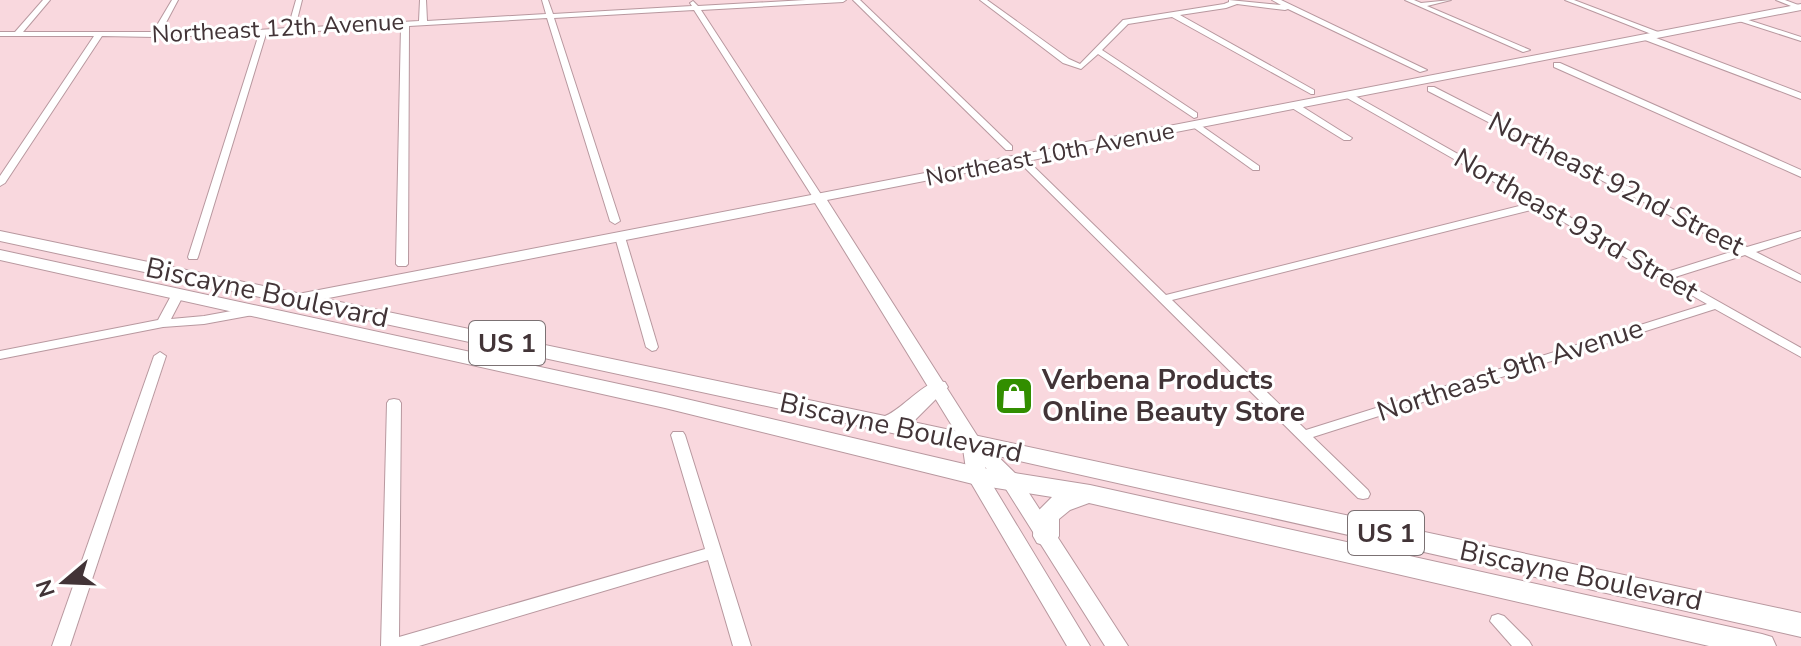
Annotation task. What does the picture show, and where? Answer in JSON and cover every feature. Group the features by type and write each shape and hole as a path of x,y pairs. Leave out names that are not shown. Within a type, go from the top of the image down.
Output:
{"main road":[{"name":"Biscayne Boulevard","path":"0,236 971,442 1801,625"},
{"name":"Biscayne Boulevard","path":"0,255 665,401 977,476 1090,494 1762,646"},
{"path":"885,424 908,415 937,387"},
{"path":"1046,536 1047,515 1061,503 1090,494"},
{"path":"1665,623 1714,623 1728,619 1738,611"}],"street":[{"path":"17,34 47,0"},
{"path":"155,35 175,0"},
{"path":"291,30 299,0"},
{"path":"423,0 423,22"},
{"path":"545,0 615,221"},
{"name":"Northeast 12th Avenue","path":"0,34 263,32 693,4 843,0"},
{"path":"856,0 1009,148"},
{"path":"983,0 1066,61 1081,67 1126,22 1239,1"},
{"path":"1228,0 1292,9"},
{"path":"1275,0 1423,70"},
{"path":"1408,0 1526,50"},
{"path":"1420,5 1448,0"},
{"path":"1568,0 1662,35"},
{"path":"1779,0 1801,7"},
{"path":"693,4 971,442 1011,481 1117,646"},
{"name":"Northeast 10th Avenue","path":"298,299 1022,160 1195,120 1350,96 1801,7"},
{"path":"1172,14 1311,92"},
{"path":"1742,19 1801,39"},
{"path":"402,264 405,23"},
{"path":"193,257 263,32"},
{"path":"0,183 99,35"},
{"path":"1648,38 1801,96"},
{"path":"1099,51 1256,168"},
{"path":"1557,65 1801,174"},
{"name":"Northeast 92nd Street","path":"1431,89 1801,279"},
{"name":"Northeast 93rd Street","path":"1350,96 1801,353"},
{"path":"1295,106 1347,138"},
{"path":"1022,160 1363,494"},
{"path":"1163,299 1541,204"},
{"path":"1666,276 1801,234"},
{"path":"620,237 652,347"},
{"path":"163,323 178,294"},
{"name":"Northeast 9th Avenue","path":"1304,435 1716,305"},
{"path":"0,355 163,323 204,320 253,310"},
{"path":"61,646 160,356"},
{"path":"394,403 392,646 714,552"},
{"path":"678,435 742,646"},
{"path":"971,442 977,476 1079,646"},
{"path":"1498,621 1523,646"}],"place":[{"name":"Verbena Products Online Beauty Store","path":"1014,396"}]}
